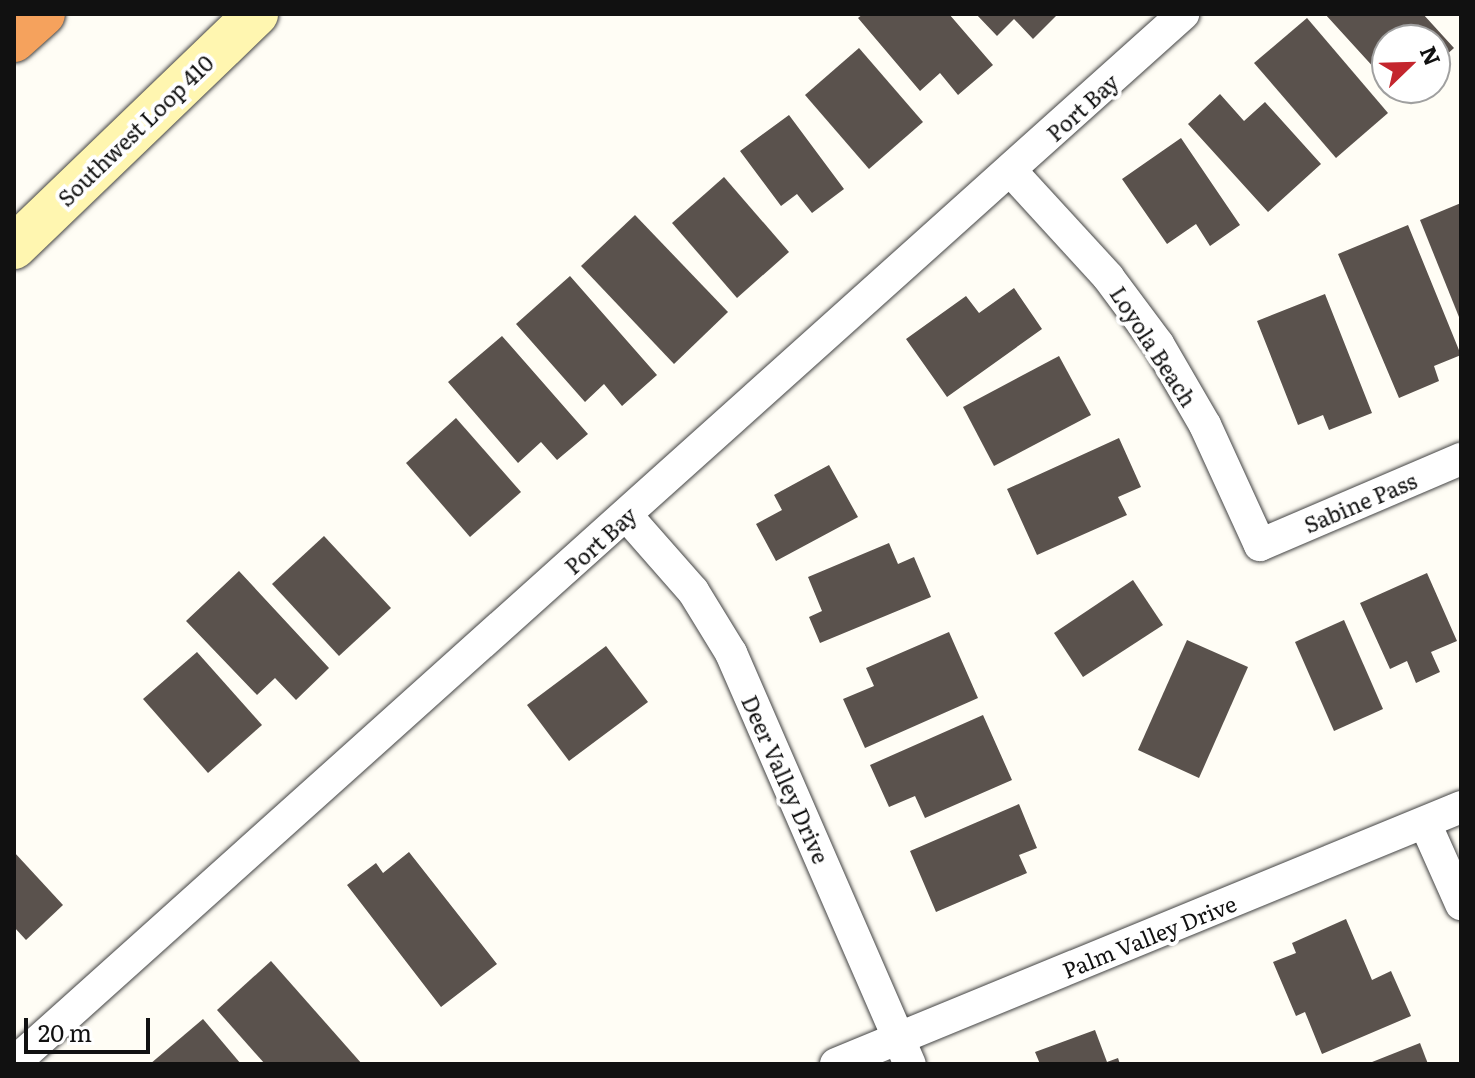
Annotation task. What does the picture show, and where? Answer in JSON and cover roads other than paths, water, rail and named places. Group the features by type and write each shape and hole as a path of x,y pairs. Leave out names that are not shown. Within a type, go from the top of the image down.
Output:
{"highway":[{"path":"14,40 43,14"}],"main road":[{"name":"Southwest Loop 410","path":"14,247 256,14"}],"street":[{"name":"Port Bay","path":"14,1063 1183,14"},
{"name":"Loyola Beach","path":"1011,171 1108,277 1158,344 1205,425 1260,545"},
{"name":"Sabine Pass","path":"1260,545 1461,459"},
{"name":"Deer Valley Drive","path":"627,516 693,591 731,653 905,1051"},
{"name":"Palm Valley Drive","path":"836,1064 905,1051 1461,807"},
{"path":"1425,823 1461,904"}]}
